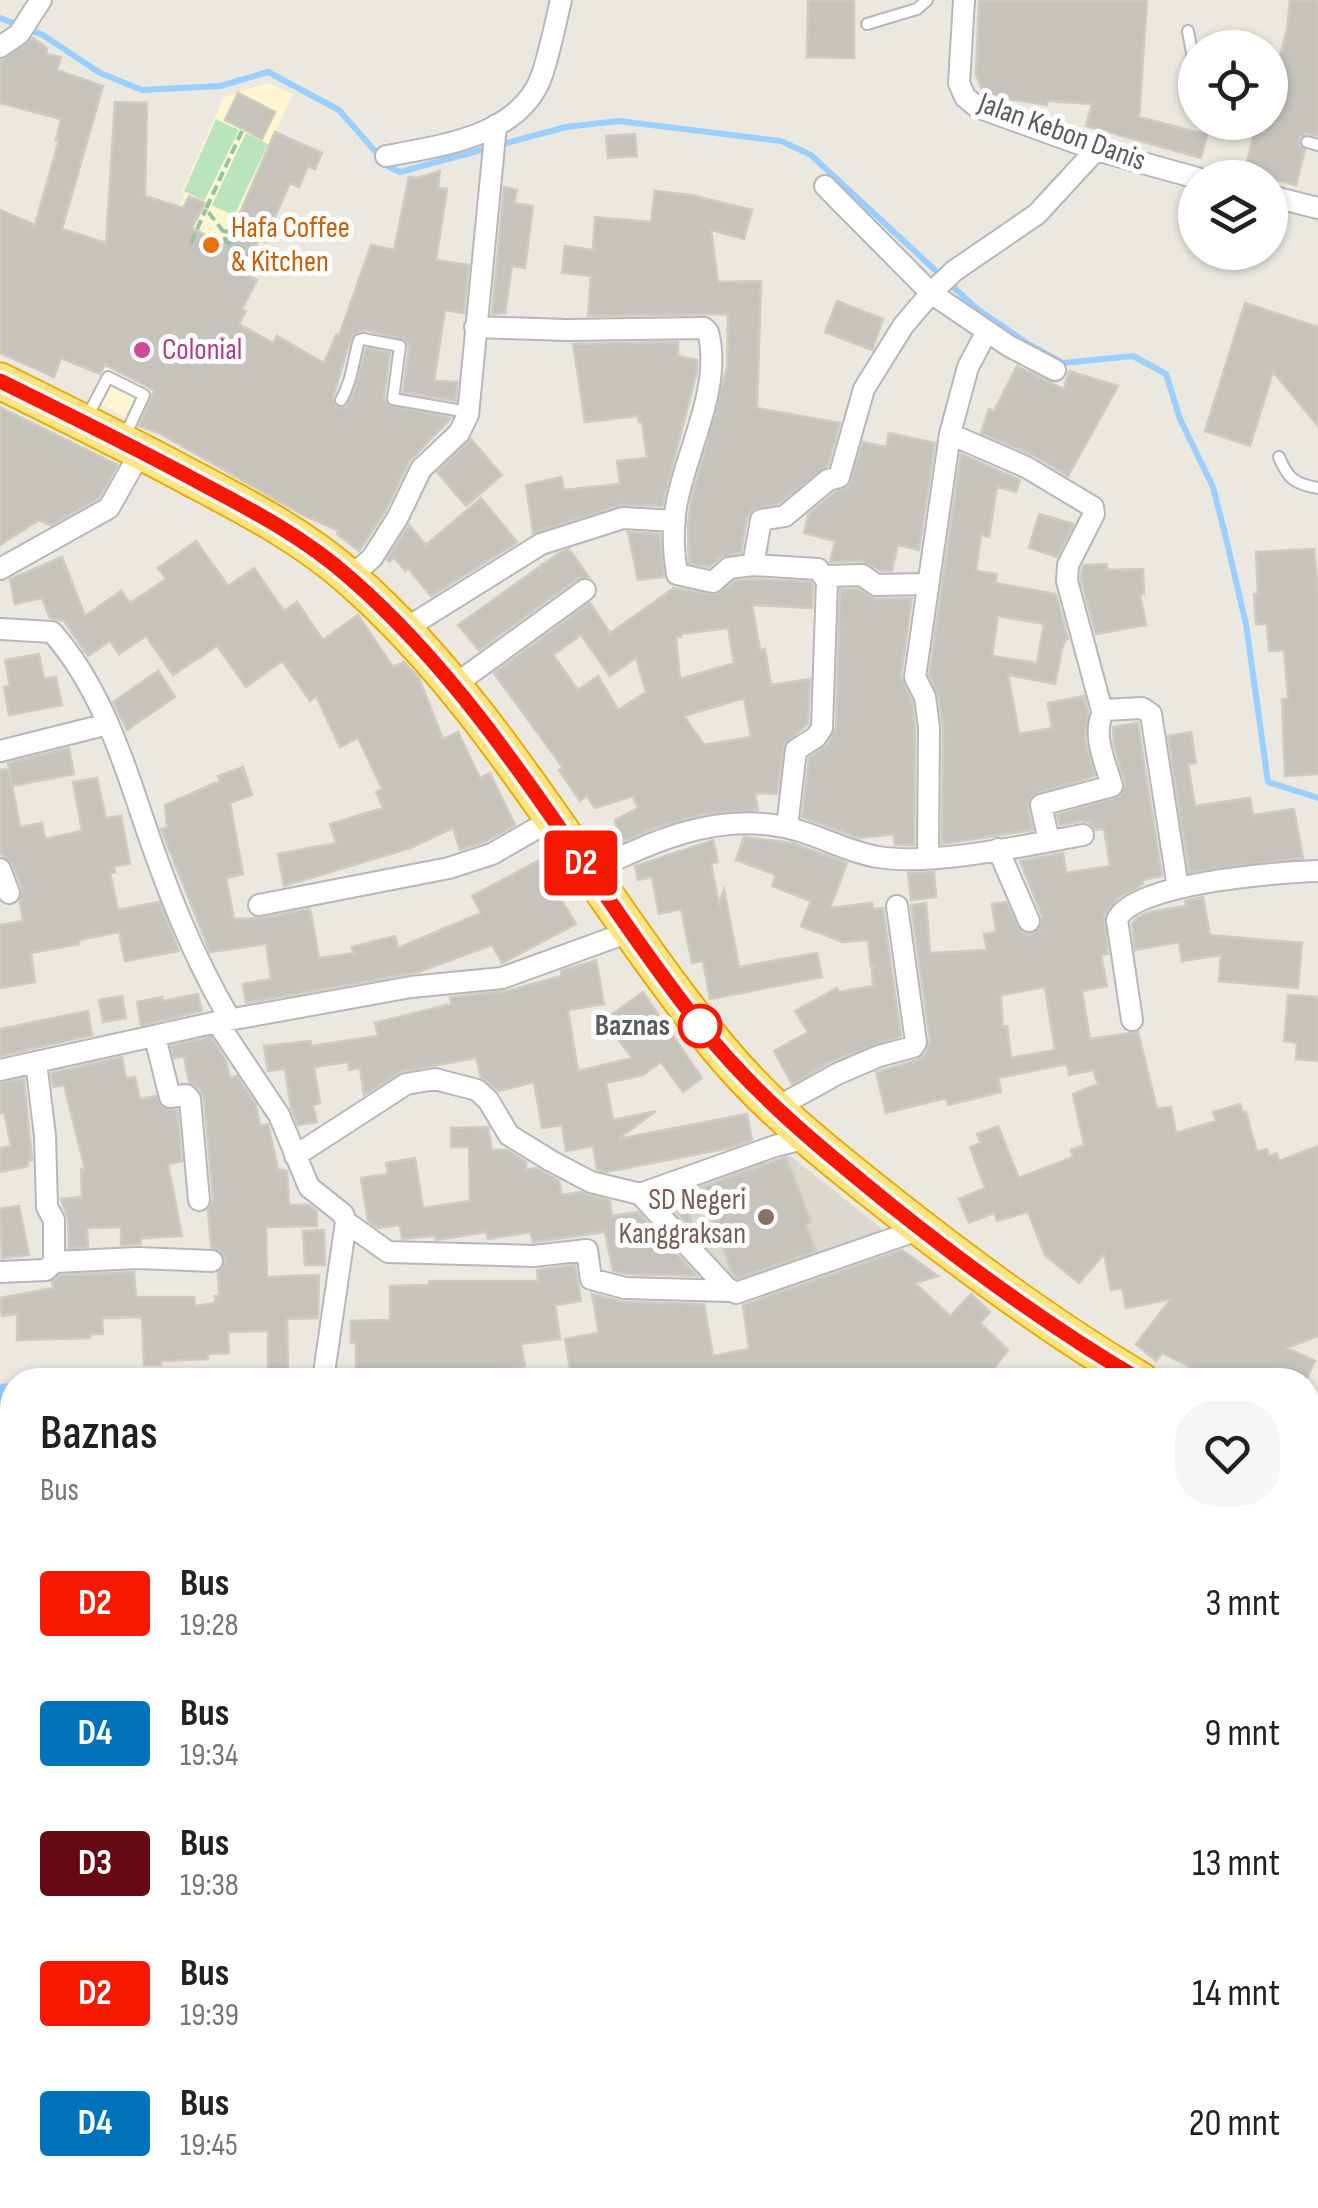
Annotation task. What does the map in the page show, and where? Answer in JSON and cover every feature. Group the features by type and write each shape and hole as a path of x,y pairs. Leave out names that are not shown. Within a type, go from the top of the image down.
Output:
{"highway":[{"path":"0,382 131,446 293,536 350,577 405,630 453,686 629,932 717,1046 774,1109 921,1230 1120,1368"}],"street":[{"path":"386,156 495,132 510,120 541,78 561,0"},
{"name":"Jalan Kebon Danis","path":"964,0 959,84 965,97 978,107 1096,150 1178,173"},
{"path":"0,47 31,17"},
{"path":"350,577 372,558 398,517 420,469 459,433 468,412 495,132"},
{"path":"753,565 761,520 785,516 828,480 839,477 864,390 903,326 954,271 1038,214 1096,150"},
{"path":"825,186 934,290 987,332 1055,370"},
{"path":"1288,200 1318,208"},
{"path":"475,328 704,328 708,332 710,386 677,498 673,551 678,576 715,582 729,568 753,565 818,569 826,576 862,575 876,585 928,584"},
{"path":"928,858 930,728 925,697 915,677 950,434 968,367 987,332"},
{"path":"950,434 1026,466 1092,507 1094,514 1066,572 1104,710 1098,721 1098,734 1112,786 1041,805 1049,841"},
{"path":"0,569 110,508 131,446"},
{"path":"405,630 542,544 623,518 675,521"},
{"path":"787,827 796,750 822,728 826,576"},
{"path":"453,686 585,590"},
{"path":"0,629 54,634 108,724 122,753 187,939 223,1021 279,1115 309,1188 343,1214 346,1222 325,1368"},
{"path":"1104,710 1142,708 1150,714 1178,888"},
{"path":"0,751 108,724"},
{"path":"259,905 449,868 492,854 551,820"},
{"path":"588,872 668,836 751,821 787,827 880,857 928,858 1083,835"},
{"path":"998,848 1029,921"},
{"path":"0,869 8,893"},
{"path":"1132,1020 1117,920 1120,912 1136,902 1178,888 1220,879 1318,871"},
{"path":"774,1109 837,1074 913,1047 916,1042 896,906"},
{"path":"0,1070 223,1021 411,987 502,978 629,932"},
{"path":"155,1036 170,1097 190,1098 199,1200"},
{"path":"36,1062 45,1136 46,1206 54,1220 54,1262"},
{"path":"294,1156 406,1084 435,1079 477,1090 488,1100 509,1135 591,1182 640,1194 732,1292"},
{"path":"640,1194 807,1138"},
{"path":"346,1222 388,1252 534,1256 587,1250 591,1279 626,1288 742,1293 921,1230"},
{"path":"0,1272 46,1270 54,1262 138,1258 212,1261"}],"lane":[{"path":"867,24 917,9 927,0"},
{"path":"341,400 362,339 400,346 394,399 468,412"},
{"path":"84,422 110,378 144,396 131,446"},
{"path":"1280,457 1286,476 1298,485 1318,488"}],"path":[{"path":"190,243 242,132"},
{"path":"206,210 223,231 226,242 275,263"},
{"path":"223,231 235,233 230,244"},
{"path":"249,252 246,261 256,264 265,258"}],"shaded area":[{"path":"267,83 293,94 231,228 257,240 246,264 223,253 136,424 90,398 185,194 182,191 224,97"},
{"name":"SD Negeri Kanggraksan","path":"789,1155 891,1236 733,1290 646,1199"}],"green space":[{"path":"216,119 239,130 204,201 184,191"},
{"path":"246,133 268,144 234,216 212,205"}],"building":[{"path":"808,0 854,0 854,58 807,57"},
{"path":"979,0 1147,0 1139,117 1178,127 1178,140 1206,140 1201,158 1086,126 1092,104 1048,101 1047,105 984,95 976,74"},
{"path":"1290,0 1318,0 1318,136 1306,133 1299,139 1305,150 1296,185 1288,183 1288,160 1248,160 1252,140 1288,140"},
{"path":"33,38 47,48 46,54 61,57 57,70 103,86 62,229 106,243 115,102 147,103 145,196 183,208 189,196 205,203 192,228 226,245 275,132 322,153 315,169 308,166 299,187 290,183 264,242 259,240 241,272 257,280 239,324 273,343 277,336 324,363 336,335 339,336 371,245 394,250 409,177 440,171 438,188 447,189 436,260 469,265 464,313 445,310 434,381 457,382 456,401 403,392 409,347 405,339 365,330 352,335 333,397 336,407 345,408 352,397 366,348 390,353 384,398 387,405 451,418 409,462 386,510 359,551 337,534 339,531 303,515 159,433 139,426 154,391 148,387 105,365 100,374 61,358 54,377 0,353 0,210 35,225 59,140 61,119 0,103 0,61"},
{"path":"238,93 275,112 262,139 225,120"},
{"path":"635,134 637,156 608,158 606,136"},
{"path":"504,187 517,190 514,203 533,206 525,268 512,266 505,313 492,314"},
{"path":"655,191 752,210 744,239 711,230 718,282 761,281 757,408 840,423 828,466 779,503 752,510 741,553 721,557 709,567 689,563 688,526 691,500 727,367 728,314 588,316 591,276 562,273 565,246 593,250 595,217 651,222"},
{"path":"837,301 883,319 872,350 825,332"},
{"path":"1245,303 1318,327 1318,426 1273,372 1250,446 1205,431"},
{"path":"678,342 678,356 697,360 697,371 662,506 620,505 533,533 526,485 561,477 564,490 620,484 617,461 647,458 638,416 585,422 573,344"},
{"path":"1017,366 1064,389 1069,371 1118,386 1068,476 1033,455 981,433 989,409 994,411"},
{"path":"0,407 118,465 99,498 51,525 39,520 0,545"},
{"path":"889,433 935,443 919,550 898,545 892,571 880,571 862,561 830,562 835,541 804,533 808,515 835,492 849,486 863,442 886,447"},
{"path":"471,439 502,475 466,506 437,472"},
{"path":"961,454 1020,480 1016,492 997,487 989,537 981,535 976,571 997,574 995,583 1056,594 1068,639 1055,684 1008,675 1019,734 1052,728 1048,703 1084,696 1088,712 1085,740 1095,776 1032,795 1028,807 1033,830 942,844 943,725 938,695 929,675","holes":["998,616 1044,624 1037,663 992,656"]},
{"path":"481,498 517,542 513,545 431,596 408,568 405,571 394,558 389,562 387,559 409,525 426,545"},
{"path":"1039,514 1074,524 1057,557 1029,548"},
{"path":"628,532 660,534 664,577 638,580"},
{"path":"196,541 228,586 254,568 284,611 297,602 323,640 358,615 393,667 404,662 419,678 443,739 458,732 480,778 490,773 515,825 460,850 453,828 410,848 284,886 278,854 336,843 330,824 383,808 376,792 382,789 358,738 340,747 316,696 310,701 282,661 246,687 217,646 173,675 146,636 119,654 110,641 88,656 64,621 50,618 42,598 15,604 10,579 62,557 85,616 121,591 130,603 166,579 158,568"},
{"path":"569,549 589,577 577,579 479,650 458,625 538,568 542,572 540,566"},
{"path":"1314,549 1318,590 1318,774 1285,776 1282,699 1288,699 1284,650 1269,651 1267,624 1256,624 1256,552"},
{"path":"1107,564 1107,570 1143,569 1144,594 1140,594 1146,625 1096,634 1081,580 1082,569 1084,565"},
{"path":"735,581 813,585 812,608 752,605 771,685 810,679 808,724 784,744 777,794 755,793 758,810 704,814 619,843 615,820 638,808 633,796 595,808 587,796 580,801 559,770 563,768 494,673 590,603 610,633 674,588 716,595","holes":["728,628 734,663 680,679 676,637","581,635 610,676 636,658 646,692 618,710 598,676 578,690 553,655","744,698 751,737 704,745 684,716"]},
{"path":"840,589 858,589 876,599 912,598 901,676 912,701 915,728 914,845 895,845 894,834 859,838 802,817 809,758 827,745 836,728"},
{"path":"39,654 44,679 56,677 62,705 9,715 4,687 10,686 5,660"},
{"path":"158,671 175,697 127,730 113,702"},
{"path":"1138,723 1162,876 1143,880 1143,884 1118,898 1104,915 1108,954 1101,955 1107,986 1082,991 1090,1039 1138,1032 1157,1109 1171,1107 1176,1133 1216,1121 1213,1112 1240,1104 1257,1152 1267,1149 1269,1156 1277,1153 1279,1161 1318,1146 1318,1336 1287,1348 1315,1361 1312,1368 1192,1368 1162,1353 1156,1361 1136,1344 1171,1299 1126,1308 1122,1288 1111,1290 1104,1254 1079,1283 1045,1255 1028,1212 997,1221 994,1213 969,1223 959,1199 985,1188 970,1147 981,1143 977,1134 998,1126 1019,1178 1073,1157 1071,1150 1084,1145 1073,1094 1098,1084 1093,1070 1069,1075 1067,1064 998,1078 1001,1092 948,1105 946,1098 886,1113 876,1072 918,1060 930,1041 911,905 926,903 930,953 987,950 984,934 996,932 992,904 1006,902 1022,932 1028,935 1039,930 1042,916 1020,861 1063,853 1066,873 1110,866 1104,829 1096,830 1081,821 1060,825 1057,815 1122,795 1125,783 1113,727","holes":["1045,987 1055,1050 1011,1058 1007,1026 1003,1027 1001,995"]},
{"path":"1191,732 1196,763 1188,764 1195,806 1250,798 1253,815 1294,809 1303,858 1189,872 1168,736"},
{"path":"69,748 74,774 12,786 8,763"},
{"path":"243,767 252,795 230,803 243,874 226,878 234,919 310,909 319,958 354,953 352,947 395,936 398,948 481,913 472,896 538,861 576,924 502,963 492,945 418,972 246,1003 243,984 271,979 266,944 210,952 161,829 167,828 165,805"},
{"path":"9,769 20,827 42,823 45,839 82,831 73,782 97,778 106,818 121,816 130,864 114,866 115,872 110,873 118,910 159,902 179,951 125,961 119,932 79,940 79,944 31,953 35,982 0,988 0,925 23,921 22,888 12,863 0,853 0,770"},
{"path":"744,837 792,843 847,863 830,908 872,903 873,909 883,908 901,1036 832,1061 792,1084 774,1051 808,1032 795,1011 837,988 839,992 873,986 872,969 876,967 871,967 868,940 843,942 801,926 811,901 772,886 776,875 736,860"},
{"path":"713,840 718,862 711,863 719,904 724,890 739,967 817,953 822,977 710,999 703,961 692,963 681,909 659,914 652,877 638,880 635,866"},
{"path":"934,872 936,897 911,900 908,873"},
{"path":"1203,897 1210,935 1302,943 1298,988 1219,981 1221,955 1182,961 1179,942 1135,950 1132,924 1137,918 1185,906 1185,901"},
{"path":"596,960 604,1004 568,1010 578,1071 632,1058 604,1020 643,992 702,1078 683,1092 661,1062 643,1075 606,1083 613,1120 656,1111 618,1139 747,1114 752,1140 606,1172 597,1169 593,1146 566,1151 562,1125 542,1128 534,1082 499,1091 481,1077 476,1058 403,1071 364,1095 360,1068 349,1070 348,1062 314,1067 320,1103 313,1105 317,1122 298,1125 285,1069 268,1071 264,1046 311,1041 311,1046 378,1036 375,1023 451,1004 450,997 506,991 562,976 561,971"},
{"path":"198,994 202,1011 141,1025 137,1002"},
{"path":"1288,995 1318,997 1318,1061 1296,1059 1297,1043 1284,1041"},
{"path":"122,996 126,1018 103,1022 99,1000"},
{"path":"88,1011 92,1035 0,1056 0,1029"},
{"path":"211,1037 226,1061 230,1078 237,1076 256,1105 260,1126 268,1124 278,1169 287,1171 289,1205 309,1205 317,1211 317,1226 266,1227 267,1277 319,1275 318,1318 287,1319 288,1368 268,1368 268,1331 228,1332 229,1353 208,1354 208,1359 144,1365 142,1317 102,1318 103,1334 90,1334 90,1338 17,1340 17,1314 2,1316 0,1298 53,1288 52,1281 60,1275 134,1272 136,1297 194,1297 195,1306 215,1303 215,1296 219,1296 218,1273 226,1261 220,1250 211,1247 208,1210 213,1199 204,1098 200,1089 189,1082 184,1056 174,1058 171,1046"},
{"path":"122,1057 126,1079 135,1077 140,1099 156,1096 164,1109 177,1110 182,1161 168,1164 182,1236 141,1238 141,1244 121,1245 121,1227 87,1228 88,1247 69,1248 68,1219 61,1199 82,1197 81,1169 85,1169 64,1085 53,1087 51,1073"},
{"path":"24,1079 32,1160 27,1161 28,1166 0,1172 0,1148 11,1146 4,1112 0,1113 0,1083"},
{"path":"488,1127 492,1150 507,1150 526,1162 526,1170 536,1168 559,1181 562,1195 581,1192 610,1201 612,1216 638,1212 697,1276 613,1271 605,1232 533,1242 530,1232 488,1239 486,1232 436,1240 434,1236 402,1239 400,1225 378,1228 368,1221 361,1178 388,1174 386,1163 415,1158 423,1208 470,1201 469,1147 451,1147 451,1128"},
{"path":"786,1157 811,1222 806,1224 816,1251 738,1278 732,1273 702,1187"},
{"path":"686,1192 693,1231 666,1199"},
{"path":"19,1206 29,1255 2,1258 0,1209"},
{"path":"324,1230 325,1265 305,1265 303,1231"},
{"path":"902,1250 938,1276 915,1283 950,1316 971,1294 990,1312 980,1323 1008,1350 994,1368 570,1368 565,1339 599,1333 592,1294 625,1302 704,1304 713,1356 749,1349 743,1305"},
{"path":"575,1265 581,1301 555,1305 560,1339 521,1344 525,1366 356,1368 351,1321 390,1320 390,1286 429,1285 429,1281 538,1281 537,1270"}],"waterway":[{"path":"0,18 43,35 100,73 142,90 220,86 268,72 339,110 389,167 400,172 566,127 619,121 781,141 811,155 977,309 1027,343 1063,363 1133,356 1166,374 1180,419 1213,487 1225,534 1246,624 1268,782 1318,798"}],"bus line":[{"name":"D2","path":"0,381 241,504 350,577 405,630 453,686 629,932 717,1046 774,1109 958,1258 1120,1368"}],"place":[{"name":"Hafa Coffee & Kitchen","path":"211,245"},
{"name":"Colonial","path":"142,350"},
{"name":"Baznas","path":"700,1026"},
{"name":"SD Negeri Kanggraksan","path":"766,1217"}]}
